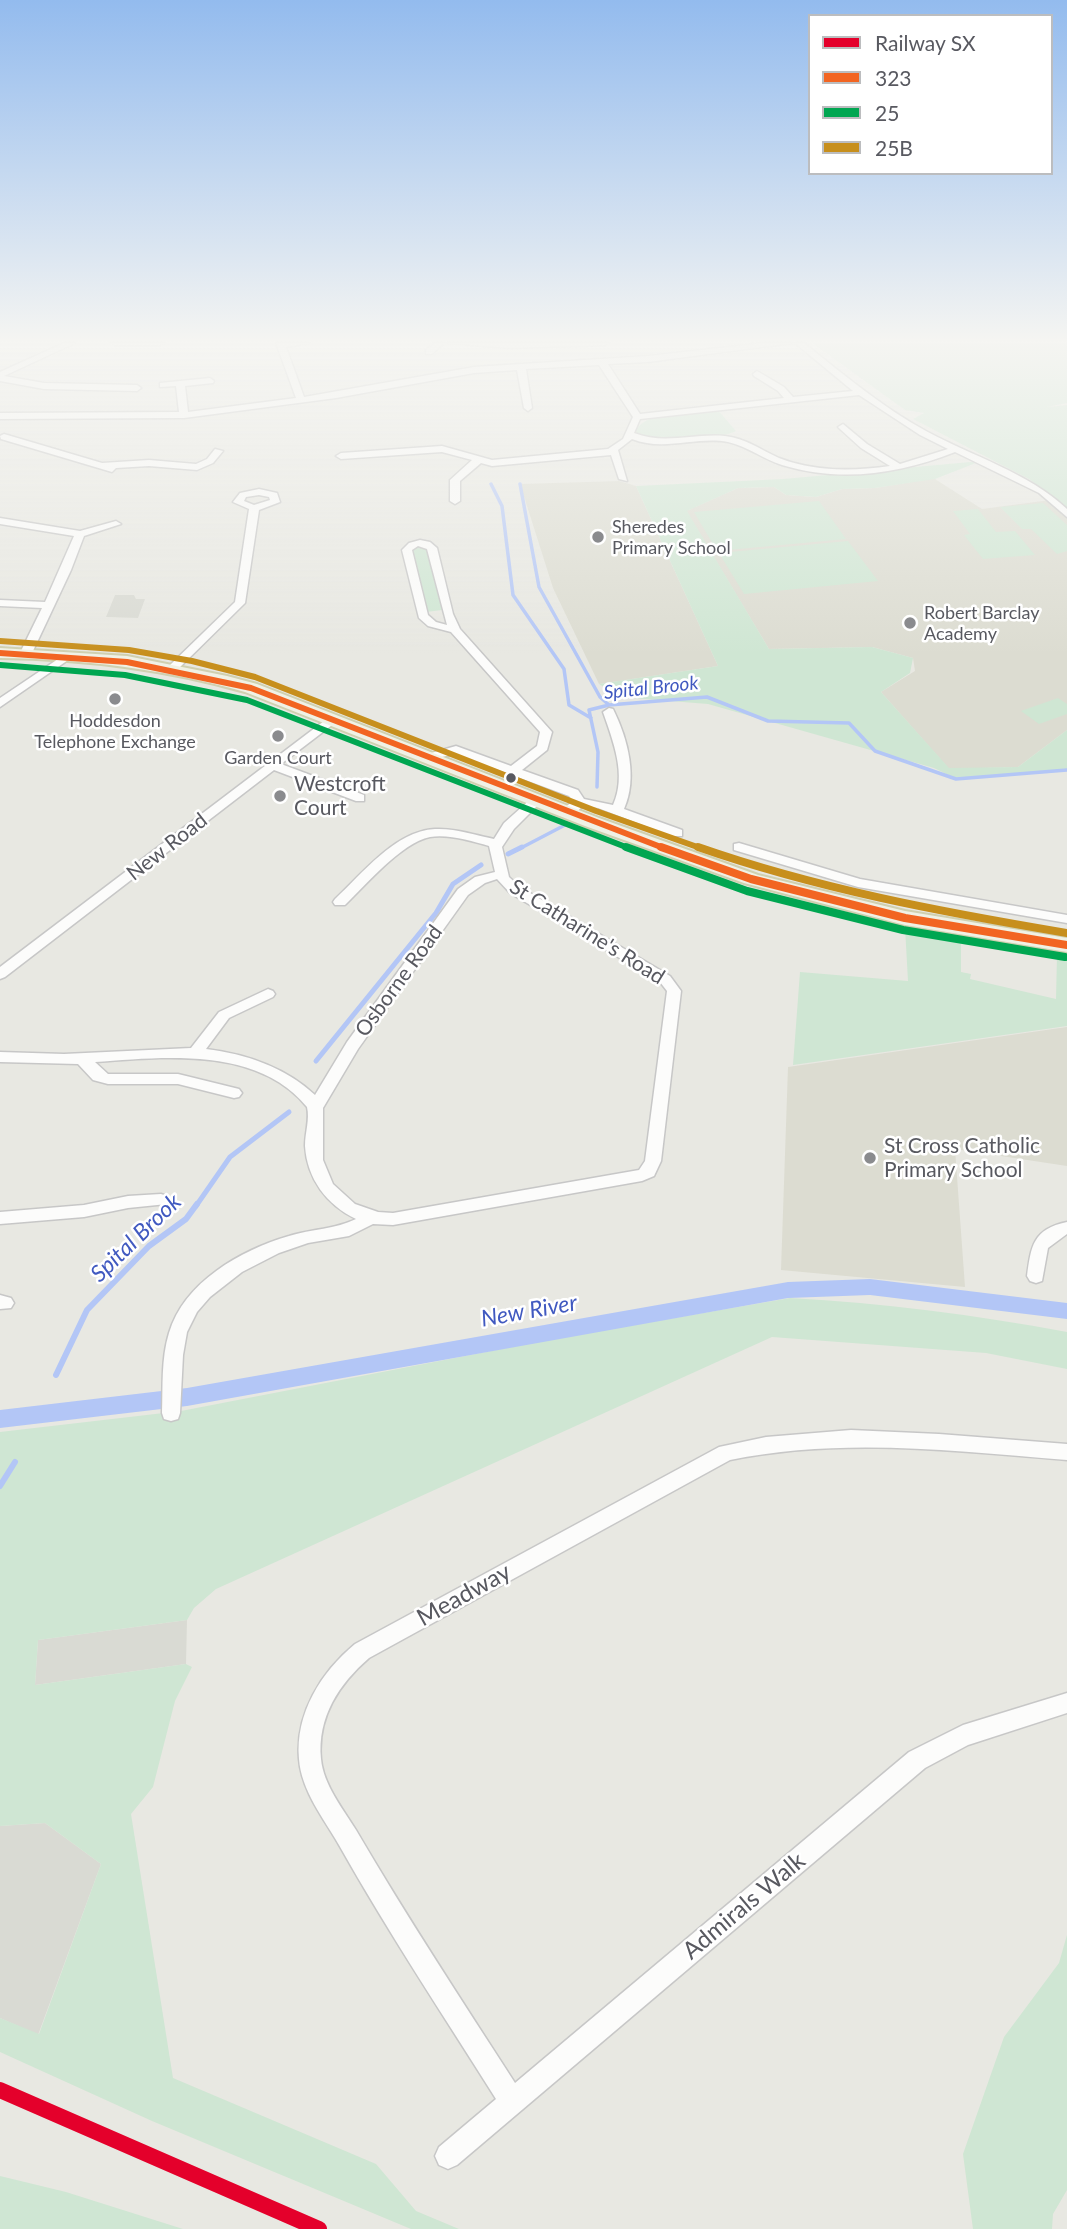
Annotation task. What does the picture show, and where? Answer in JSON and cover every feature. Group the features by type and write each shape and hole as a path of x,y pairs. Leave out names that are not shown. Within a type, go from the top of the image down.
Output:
{"main road":[{"path":"0,653 67,656 173,668 251,688 537,800 574,807 715,866 893,916 1067,945"}],"street":[{"path":"37,447 118,473"},
{"path":"341,456 442,449 477,461 517,461 614,451 618,447"},
{"path":"748,447 791,466 840,473 900,467 956,449"},
{"path":"867,447 900,467"},
{"path":"952,447 1042,491 1067,514"},
{"path":"103,466 149,463 197,467 208,463 218,451"},
{"path":"614,451 624,479"},
{"path":"455,501 455,480 477,461"},
{"path":"173,668 240,603 254,508"},
{"path":"0,521 80,534 116,524"},
{"path":"26,653 80,540 80,534"},
{"path":"455,630 432,624 423,616 407,550 420,543 432,548 447,614 455,630 546,732 543,747 514,771"},
{"path":"0,603 49,605"},
{"path":"423,616 447,614"},
{"path":"0,703 67,656"},
{"path":"609,712 626,776 626,795 617,811"},
{"name":"New Road","path":"0,974 332,719"},
{"path":"428,758 456,750 574,793 574,807 617,811 677,833"},
{"path":"273,765 360,798"},
{"path":"340,902 401,849 421,836 444,834 497,844 509,826 537,800"},
{"name":"St Catharine's Road","path":"171,1413 174,1360 180,1330 187,1314 238,1265 283,1243 355,1227 369,1218 393,1219 638,1177 648,1172 652,1165 672,987 665,979 515,890 501,874 494,851 497,844"},
{"path":"739,847 858,883 1067,919"},
{"name":"Osborne Road","path":"315,1108 352,1046 463,892 480,880 501,874"},
{"path":"990,933 992,908"},
{"path":"196,1052 224,1015 268,994"},
{"path":"0,1057 82,1058 196,1052 260,1066 289,1083 315,1108 314,1151 324,1182 340,1203 369,1218"},
{"path":"82,1058 98,1076 108,1079 190,1080 234,1093"},
{"path":"0,1218 84,1212 134,1201 161,1200"},
{"path":"1036,1276 1040,1245 1058,1230 1067,1228"},
{"name":"Meadway","path":"512,2101 378,1891 318,1788 309,1766 311,1740 323,1698 337,1673 362,1651 726,1453 792,1441 892,1440 1067,1451"},
{"name":"Admirals Walk","path":"447,2155 918,1760 964,1736 1067,1703"}],"shaded area":[{"name":"Robert Barclay Academy","path":"935,479 982,509 1050,500 1067,515 1067,730 1018,767 949,769 881,692 915,671 913,658 872,647 769,649 686,511 738,488 774,487 786,495 816,497 842,489 875,488"},
{"name":"Sheredes Primary School","path":"619,481 636,486 718,666 599,684 553,588 520,484"},
{"path":"115,595 134,595 136,599 145,599 138,618 106,617"},
{"name":"St Cross Catholic Primary School","path":"1067,1027 1067,1166 955,1149 965,1287 781,1270 788,1067"},
{"path":"187,1620 186,1664 35,1685 38,1640"},
{"path":"45,1823 101,1864 38,2035 0,2018 0,1826"}],"green space":[{"path":"967,447 1067,447 1067,508 1029,479"},
{"path":"981,461 935,479 875,488 842,489 816,497 786,495 774,487 738,488 687,511 769,649 872,647 913,658 910,673 881,692 949,768 1018,767 1067,730 1067,770 956,779 934,768 708,704 620,697 599,684 718,666 636,486 783,479"},
{"path":"819,501 846,539 717,551 694,512"},
{"path":"1043,503 1067,525 1067,551 1057,554 1031,529 1022,529 1000,507"},
{"path":"978,509 996,532 1015,531 1035,555 983,559 964,535 970,534 953,511"},
{"path":"848,541 878,581 744,594 719,553"},
{"path":"420,545 428,549 442,610 426,612 412,550"},
{"path":"1058,698 1067,704 1067,714 1039,724 1021,711"},
{"path":"905,927 961,938 961,972 971,974 970,979 1056,999 1057,955 1067,956 1067,1026 793,1065 800,972 908,981"},
{"path":"790,1298 929,1310 1067,1332 1067,1369 986,1353 772,1337 216,1589 194,1608 187,1620 38,1640 35,1685 186,1664 192,1667 175,1701 153,1787 131,1814 173,2078 376,2164 416,2211 459,2229 411,2229 152,2121 0,2052 0,2018 39,2034 101,1864 45,1823 0,1826 0,1432 181,1411 558,1338"},
{"path":"1067,1935 1067,2190 1053,2214 1052,2229 973,2229 963,2154 1004,2037 1059,1963"},
{"path":"0,2176 66,2192 183,2229 0,2229"}],"waterway":[{"path":"491,484 502,506 513,595 564,669 569,705 591,718"},
{"path":"520,484 539,587 600,697 609,705"},
{"name":"Spital Brook","path":"609,705 707,697 768,721 849,723 875,751 956,779 1067,770"},
{"name":"Spital Brook","path":"591,718 589,710 609,705"},
{"name":"Spital Brook","path":"591,718 598,752 597,787"},
{"name":"Spital Brook","path":"519,849 565,825"},
{"name":"Spital Brook","path":"508,854 522,847"},
{"name":"Spital Brook","path":"316,1061 436,913 453,884 481,865"},
{"name":"Spital Brook","path":"196,1206 230,1157 289,1112"},
{"name":"Spital Brook","path":"56,1375 87,1310 149,1246 186,1219 197,1204"},
{"name":"New River","path":"0,1419 187,1397 788,1290 870,1287 1067,1311"},
{"name":"Spital Brook","path":"0,1486 15,1462"}],"rail line":[{"name":"SX","path":"0,2090 319,2229"}],"transit line":[{"name":"25B","path":"0,641 97,646 224,668 255,677 596,811 755,867 908,906 1067,933"},
{"name":"323","path":"0,653 127,662 251,688 592,822 751,879 905,918 1067,945"},
{"name":"25","path":"0,665 125,675 186,685 247,700 588,833 747,891 903,930 1065,957"}],"place":[{"name":"Sheredes Primary School","path":"598,537"},
{"name":"Robert Barclay Academy","path":"910,623"},
{"name":"Hoddesdon Telephone Exchange","path":"115,699"},
{"name":"Garden Court","path":"278,736"},
{"name":"Westcroft Court","path":"280,796"},
{"name":"St Cross Catholic Primary School","path":"870,1158"}]}
